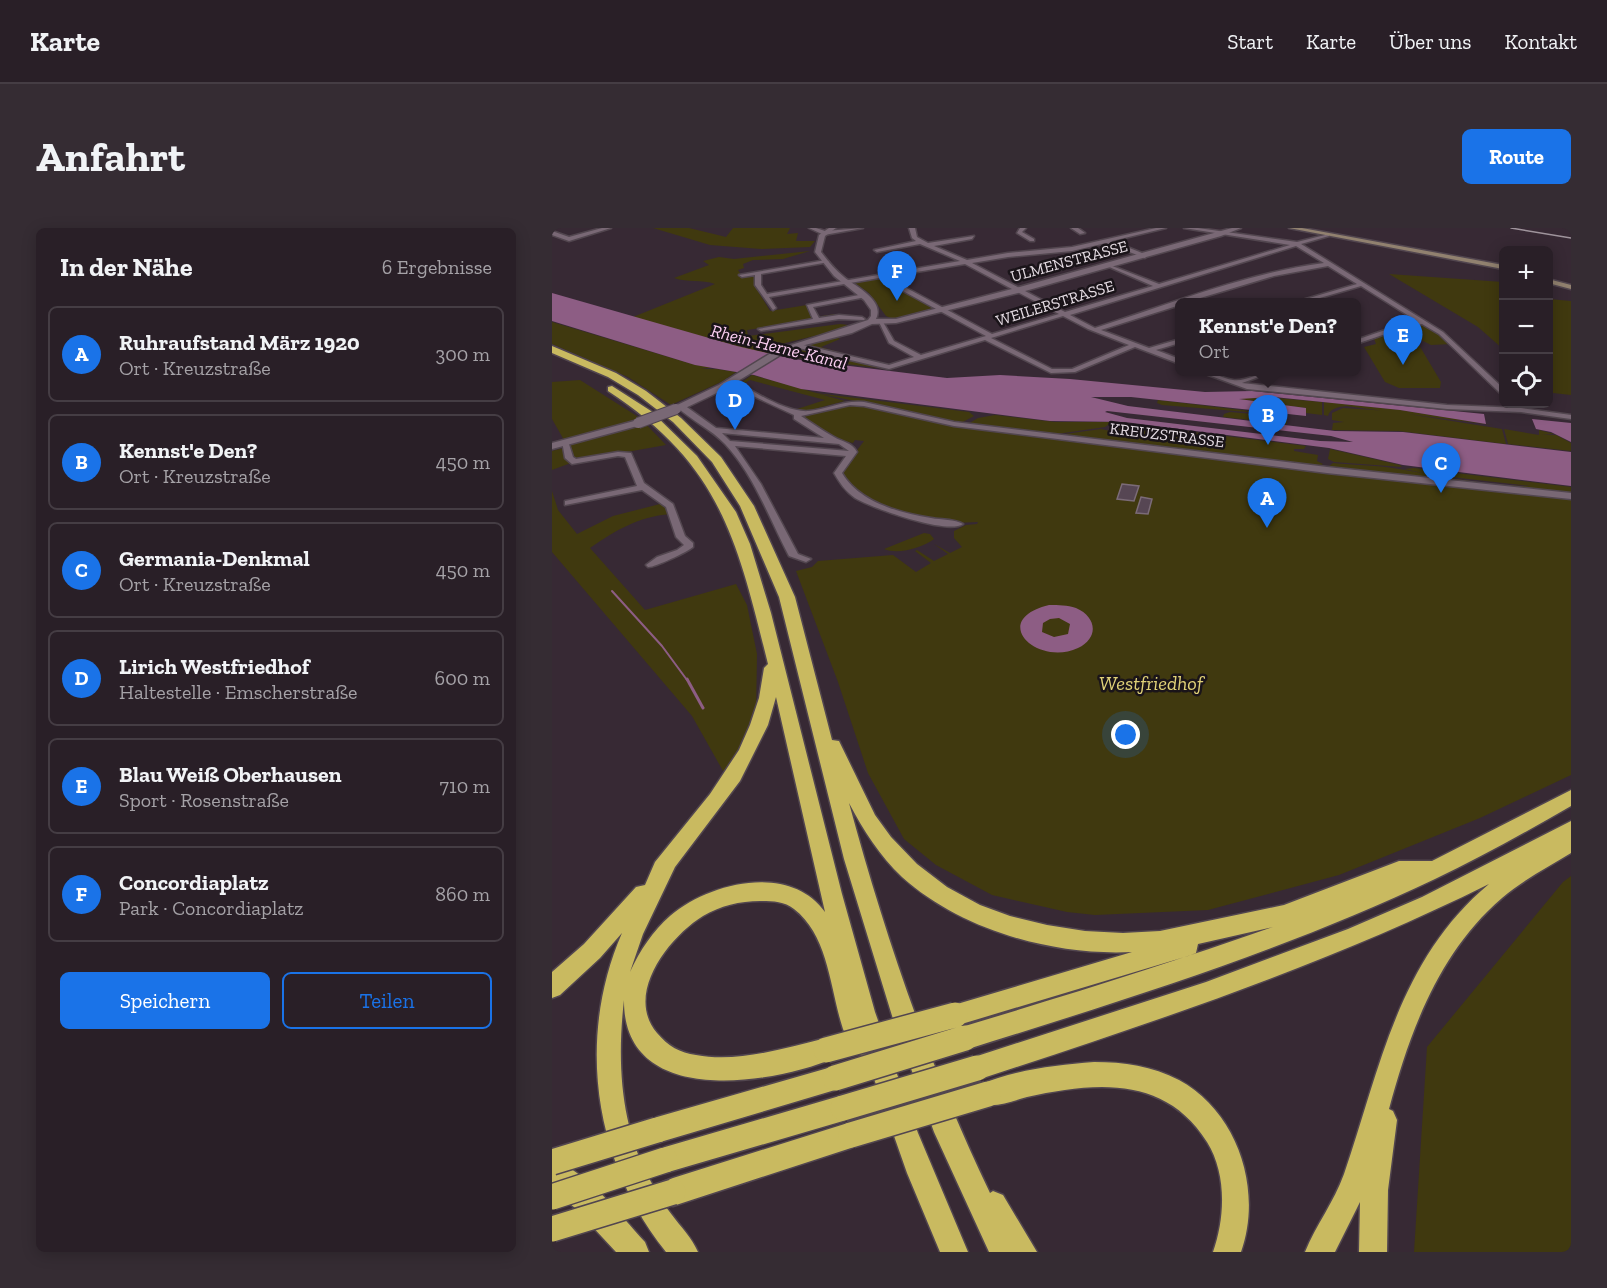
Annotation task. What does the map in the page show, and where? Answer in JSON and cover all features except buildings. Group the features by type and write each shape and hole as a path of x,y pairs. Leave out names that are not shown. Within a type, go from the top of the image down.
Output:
{"highway":[{"path":"552,349 612,375 642,393 678,420 717,460 747,506 787,597 854,859 905,1019 947,1132 1004,1252"},
{"path":"552,359 597,380 645,411 681,444 700,466 725,506 737,531 760,602 841,931 879,1059 922,1175 954,1252"},
{"path":"552,987 592,951 623,918 730,781 756,738 770,694 773,651"},
{"path":"814,704 866,816 884,844 905,867 932,887 992,919 1045,935 1085,941 1137,942 1177,939 1284,914"},
{"path":"552,1162 1146,983 1300,928 1399,887 1571,797"},
{"path":"552,1197 664,1160 977,1068 1160,1009 1316,952 1418,908 1500,868 1571,829"},
{"path":"1319,1252 1332,1234 1351,1192 1364,1156 1390,1060 1416,994 1435,962 1464,923 1493,893 1571,843"},
{"path":"669,860 634,928 621,962 608,1031 607,1063 615,1119 631,1168 658,1220 684,1252"},
{"path":"879,1059 857,1033 819,919 804,903 788,895 769,892 742,893 705,906 682,920 663,937 644,966 635,993 634,1009 637,1022 650,1045 661,1054 681,1064 708,1070 764,1065 826,1050 955,1015 1242,930 1399,870 1440,867"},
{"path":"1373,1252 1374,1190 1383,1125 1403,1028"},
{"path":"552,1229 988,1094 1046,1080 1094,1073 1130,1074 1155,1081 1181,1094 1205,1116 1225,1149 1233,1174 1237,1206 1233,1239 1227,1252"},
{"path":"947,1132 1023,1252"},
{"path":"552,1172 585,1198 636,1252"}],"main road":[{"path":"1292,228 1499,266"},
{"path":"1553,282 1571,287"}],"street":[{"path":"552,233 566,239 608,228"},
{"path":"812,228 824,233 860,228"},
{"path":"761,329 842,317 866,321 875,311 864,296 847,283 818,251 824,233 833,228"},
{"path":"912,228 915,238 924,244 966,262 1095,330 1175,360"},
{"path":"1023,228 1019,232 1032,240"},
{"path":"1074,228 1082,233"},
{"path":"765,296 1029,252 1072,249 1163,228"},
{"path":"1188,228 1297,244 1444,336 1499,387"},
{"name":"ULMENSTRASSE","path":"552,446 635,424 679,408 790,347 852,330 866,321 881,323 1018,290 1238,228"},
{"name":"WEILERSTRASSE","path":"790,347 799,346 885,368 1327,235"},
{"path":"877,250 972,237"},
{"path":"1107,241 1144,256"},
{"path":"742,274 826,262"},
{"path":"1195,298 1281,273 1328,264"},
{"path":"1109,265 1159,286"},
{"path":"758,272 758,285 773,308"},
{"path":"1204,272 1213,275"},
{"path":"1281,273 1289,277"},
{"path":"881,277 1048,370 1075,371 1135,345"},
{"path":"1224,279 1240,286"},
{"path":"1317,298 1362,284"},
{"path":"817,321 809,306 864,296"},
{"path":"832,301 842,317"},
{"path":"1095,330 1175,304"},
{"path":"1169,306 1175,309"},
{"path":"1149,312 1164,320"},
{"path":"1361,340 1405,325 1424,322"},
{"path":"881,323 891,342 921,358"},
{"path":"1150,350 1175,342"},
{"path":"1215,376 1247,387 1571,417"},
{"path":"1235,383 1256,376"},
{"path":"730,382 786,411 799,414 797,417 825,437 851,447 851,454 838,473 840,480 855,494 876,505 916,518 958,524"},
{"name":"KREUZSTRASSE","path":"799,414 850,403 864,404 954,424 1327,470 1571,496"},
{"path":"679,408 713,430 728,443 749,472 776,518 794,556 806,559"},
{"path":"1524,408 1530,412"},
{"path":"713,430 838,442"},
{"path":"728,443 742,438 744,435 742,432"},
{"path":"565,443 568,458 575,462 616,454 628,455 643,487 668,503 681,537 690,545 682,552 660,558 651,566"},
{"path":"728,443 851,454"},
{"path":"568,503 643,487"}],"green space":[{"path":"653,228 689,228 726,237 733,228 790,228 787,234 798,233 796,241 815,241 810,247 761,249 710,245"},
{"path":"810,251 783,259 753,260 743,264 744,268 738,270 742,276 754,274 756,288 770,311 807,305 815,317 835,314 836,317 747,330 748,336 840,324 856,326 785,343 765,354 633,317 715,284 674,278 709,265 703,261 719,257 734,259"},
{"path":"1389,274 1499,282 1499,345 1478,327"},
{"path":"878,279 933,308 893,319 886,316 869,293 855,283"},
{"path":"1553,299 1571,301 1571,395 1553,393"},
{"path":"552,322 695,365 714,367 701,369 736,372 723,381 671,405 628,377 552,344"},
{"path":"1424,323 1452,344 1431,345 1421,340 1419,345 1441,382 1440,388 1399,388 1385,382 1364,347 1376,344 1373,336"},
{"path":"836,337 840,339 821,347 886,366 886,369 783,356 803,344"},
{"path":"752,375 845,401 810,410 794,410 825,400 750,380 742,385 742,382"},
{"path":"580,380 640,418 666,445 576,461 552,470 552,451 568,447 552,419 552,382"},
{"path":"816,393 969,412 974,416 961,423"},
{"path":"1244,397 1322,402 1322,415 1306,413 1306,408 1239,399"},
{"path":"1158,400 1283,415 1162,405 1157,403"},
{"path":"1324,402 1400,410 1493,425 1346,406 1338,407 1328,416 1324,415"},
{"name":"Westfriedhof","path":"862,405 953,425 1571,497 1571,775 1480,818 1339,875 1208,910 1095,915 1067,912 992,895 936,865 904,839 868,773 838,682 796,571 812,567 818,561 893,555 916,572 931,563 915,551 917,550 934,561 948,554 934,544 950,553 962,547 954,538 954,531 978,522 953,523 917,517 877,504 856,494 840,473 864,441 855,440 853,443 836,439 800,416"},
{"path":"1343,408 1389,411 1502,429 1506,444 1399,431 1332,430 1333,423 1344,422 1332,420 1332,413"},
{"path":"1230,412 1287,417 1287,424 1223,417 1224,414"},
{"path":"995,415 1055,422 1112,422 1105,427 1050,435 968,424 978,418"},
{"path":"1136,425 1306,446 1304,449 1294,449 1294,451 1318,455 1317,461 1323,464 1320,466 1058,435 1101,429 1115,432 1120,427 1134,428"},
{"path":"1504,429 1539,435 1539,430 1554,434 1542,435 1556,435 1571,443 1571,451 1508,444"},
{"path":"1330,449 1402,467 1334,462 1328,459"},
{"path":"1333,463 1386,467 1429,474 1404,469 1414,468 1571,487 1571,495 1330,468 1329,466","holes":["1435,475 1530,486 1461,480"]},
{"path":"552,491 558,510 577,534 613,516 664,503 670,514 628,525 590,548 645,610 736,584 747,605 757,654 756,715 727,778 692,716 552,552"},
{"path":"924,533 930,534 934,539 910,550 884,549"},
{"path":"1571,876 1571,1252 1414,1252 1427,1047 1563,882"}],"shaded area":[{"path":"552,293 737,346 793,359 947,378 1000,375 1205,392 1252,391 1484,414 1486,424 1400,410 1274,397 1239,399 1306,408 1306,416 1131,397 1091,397 1128,406 1335,431 1403,432 1571,452 1571,486 1403,465 1329,448 1125,422 1050,421 801,389 754,375 695,365 552,321","holes":["1105,412 1331,436 1353,442 1320,441 1127,418"]},
{"path":"1532,419 1571,423 1571,442 1551,432 1536,429"},
{"path":"1049,605 1076,608 1083,612 1091,622 1093,628 1090,639 1078,648 1062,652 1035,647 1025,639 1021,630 1022,621 1031,612","holes":["1059,618 1070,624 1068,634 1054,637 1042,632 1043,623 1050,619"]}],"waterway":[{"path":"612,591 662,646 687,680"},
{"path":"687,679 703,708"}],"railway":[{"path":"1511,228 1571,238"},
{"path":"1567,228 1571,229"}],"place":[{"name":"Concordiaplatz","path":"897,301"},
{"name":"Blau Weiß Oberhausen","path":"1403,365"},
{"name":"Lirich Westfriedhof","path":"735,430"},
{"name":"Kennst'e Den?","path":"1268,445"},
{"name":"Germania-Denkmal","path":"1441,493"},
{"name":"Ruhraufstand März 1920","path":"1267,528"}],"water label":[{"name":"Rhein-Herne-Kanal","path":"779,347"}]}
